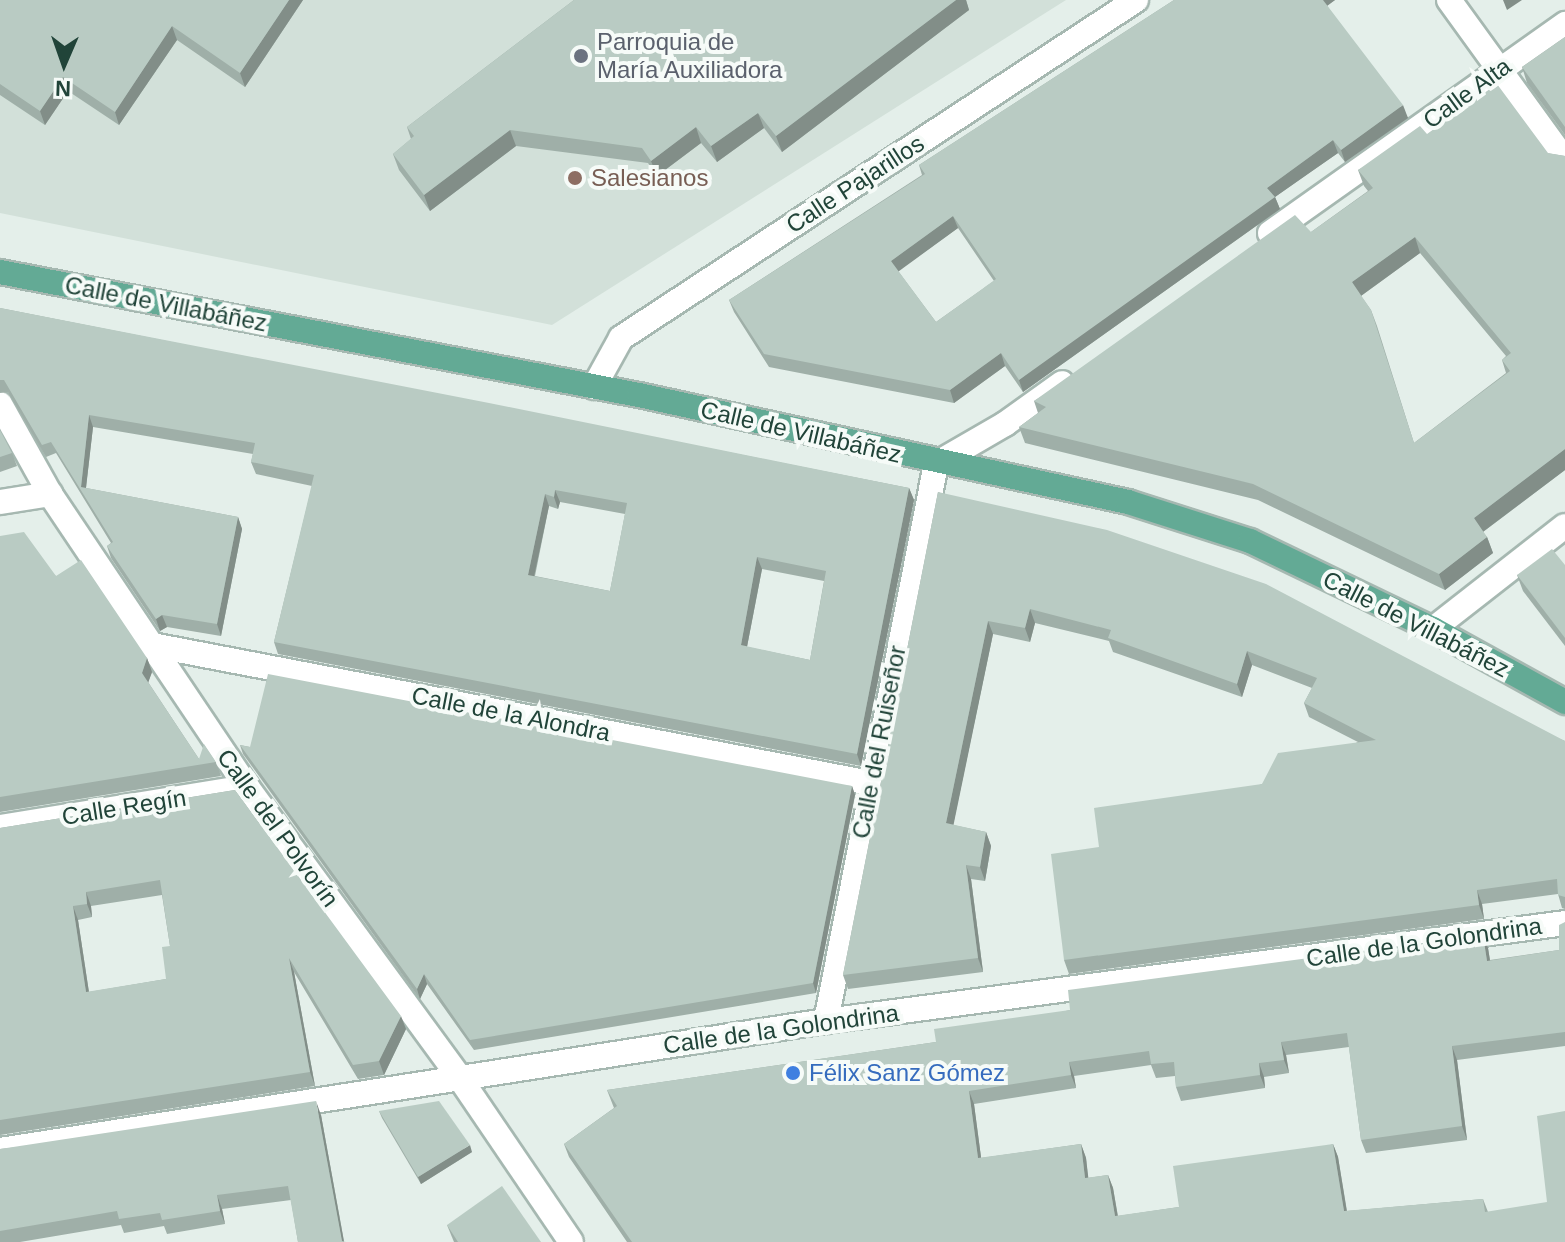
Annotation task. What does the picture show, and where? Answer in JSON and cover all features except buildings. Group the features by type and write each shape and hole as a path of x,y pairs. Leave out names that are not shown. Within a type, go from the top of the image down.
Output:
{"main road":[{"name":"Calle de Villabáñez","path":"0,272 594,387 936,464 1128,502 1250,541 1433,629 1565,702"}],"street":[{"name":"Calle Pajarillos","path":"594,387 621,338 1136,0"},
{"path":"1449,0 1565,160"},
{"name":"Calle Alta","path":"1252,247 1565,24"},
{"path":"936,464 1005,424 1083,368"},
{"name":"Calle del Polvorín","path":"0,404 50,494 247,787 459,1077 571,1242"},
{"name":"Calle del Ruiseñor","path":"826,1021 870,783 936,464"},
{"path":"0,502 50,494"},
{"path":"1433,629 1565,526"},
{"name":"Calle de la Alondra","path":"152,645 870,783"},
{"name":"Calle Regín","path":"0,827 247,787"},
{"name":"Calle de la Golondrina","path":"0,1150 826,1021 1565,923"}],"shaded area":[{"path":"0,0 1066,0 552,325 0,213"}],"place":[{"name":"Parroquia de María Auxiliadora","path":"581,56"},
{"name":"Salesianos","path":"575,178"},
{"name":"Félix Sanz Gómez","path":"793,1073"}]}
